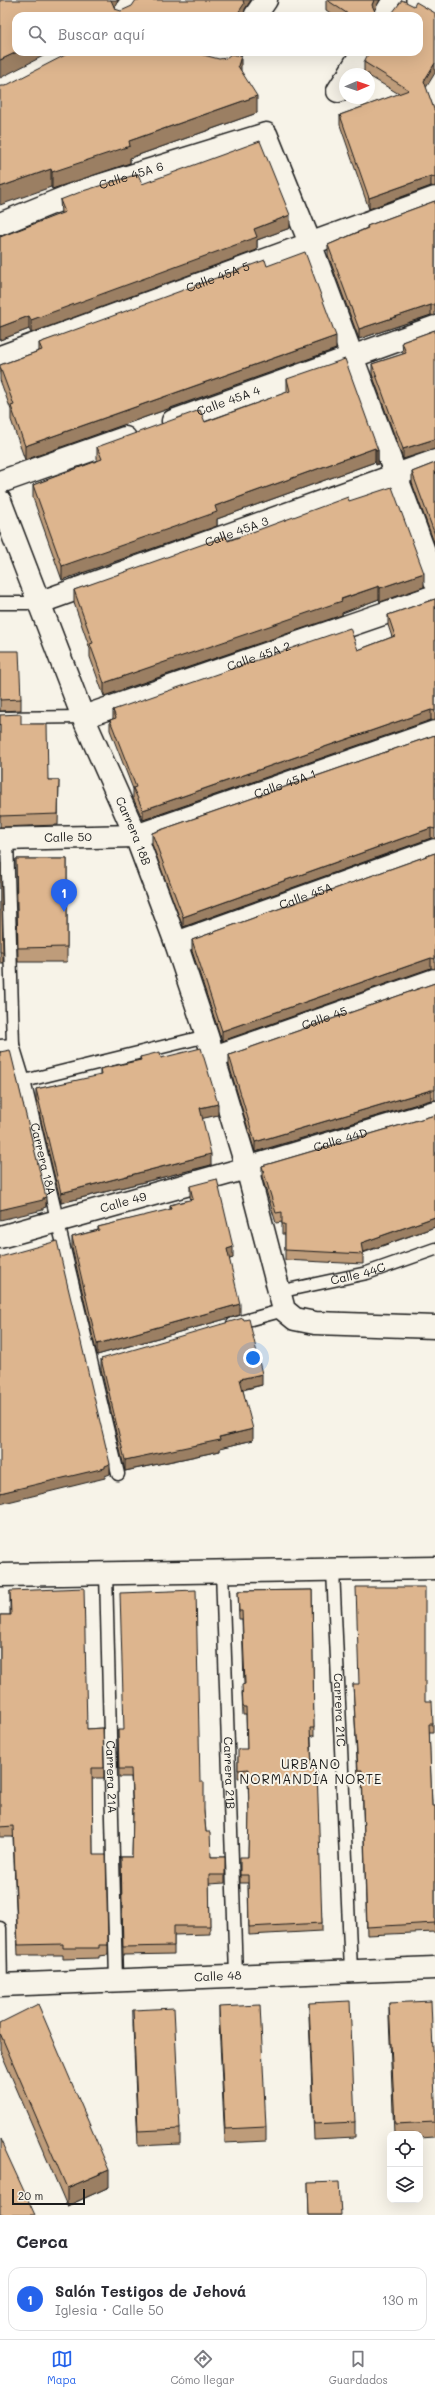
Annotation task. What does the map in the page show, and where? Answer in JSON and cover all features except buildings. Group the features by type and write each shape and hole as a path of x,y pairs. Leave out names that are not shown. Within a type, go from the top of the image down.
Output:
{"street":[{"path":"125,12 133,0"},
{"path":"258,12 266,0"},
{"path":"386,12 394,0"},
{"path":"208,56 226,58"},
{"path":"352,68 360,56"},
{"name":"Calle 45A 6","path":"0,224 79,192 266,134 310,243"},
{"name":"Calle 45A 5","path":"0,357 435,198"},
{"path":"310,243 435,581"},
{"name":"Calle 45A 4","path":"0,482 352,358 435,327"},
{"name":"Calle 45A 3","path":"38,603 435,461"},
{"name":"Carrera 18B","path":"0,501 83,717 136,836 176,943 214,1057 247,1168 281,1301"},
{"name":"Calle 45A 2","path":"83,717 435,596"},
{"name":"Calle 45A 1","path":"136,836 435,732"},
{"name":"Calle 50","path":"4,839 136,836"},
{"name":"Calle 45A","path":"176,943 435,850"},
{"name":"Calle 45","path":"214,1057 435,980"},
{"name":"Calle 44D","path":"247,1168 435,1112"},
{"name":"Calle 49","path":"0,1236 247,1168"},
{"path":"281,1301 295,1319 315,1323 435,1326"},
{"path":"0,1575 106,1572 435,1568"},
{"name":"Calle 48","path":"1,1985 351,1970 435,1968"}],"lane":[{"path":"0,603 38,603"},
{"path":"0,718 83,717"},
{"name":"Carrera 18A","path":"4,839 14,1045 24,1081 118,1474"},
{"path":"24,1081 207,1036"},
{"path":"0,1046 14,1045"},
{"name":"Calle 44C","path":"222,1327 281,1301 435,1249"},
{"path":"92,1364 107,1360"},
{"name":"Carrera 21C","path":"333,1570 351,1970"},
{"name":"Carrera 21B","path":"222,1571 236,1975"},
{"name":"Carrera 21A","path":"106,1572 116,1981"},
{"path":"0,1928 1,1985"}],"place":[{"name":"Salón Testigos de Jehová","path":"64,912"}],"district":[{"name":"URBANO NORMANDÍA NORTE","path":"311,1772"}]}
